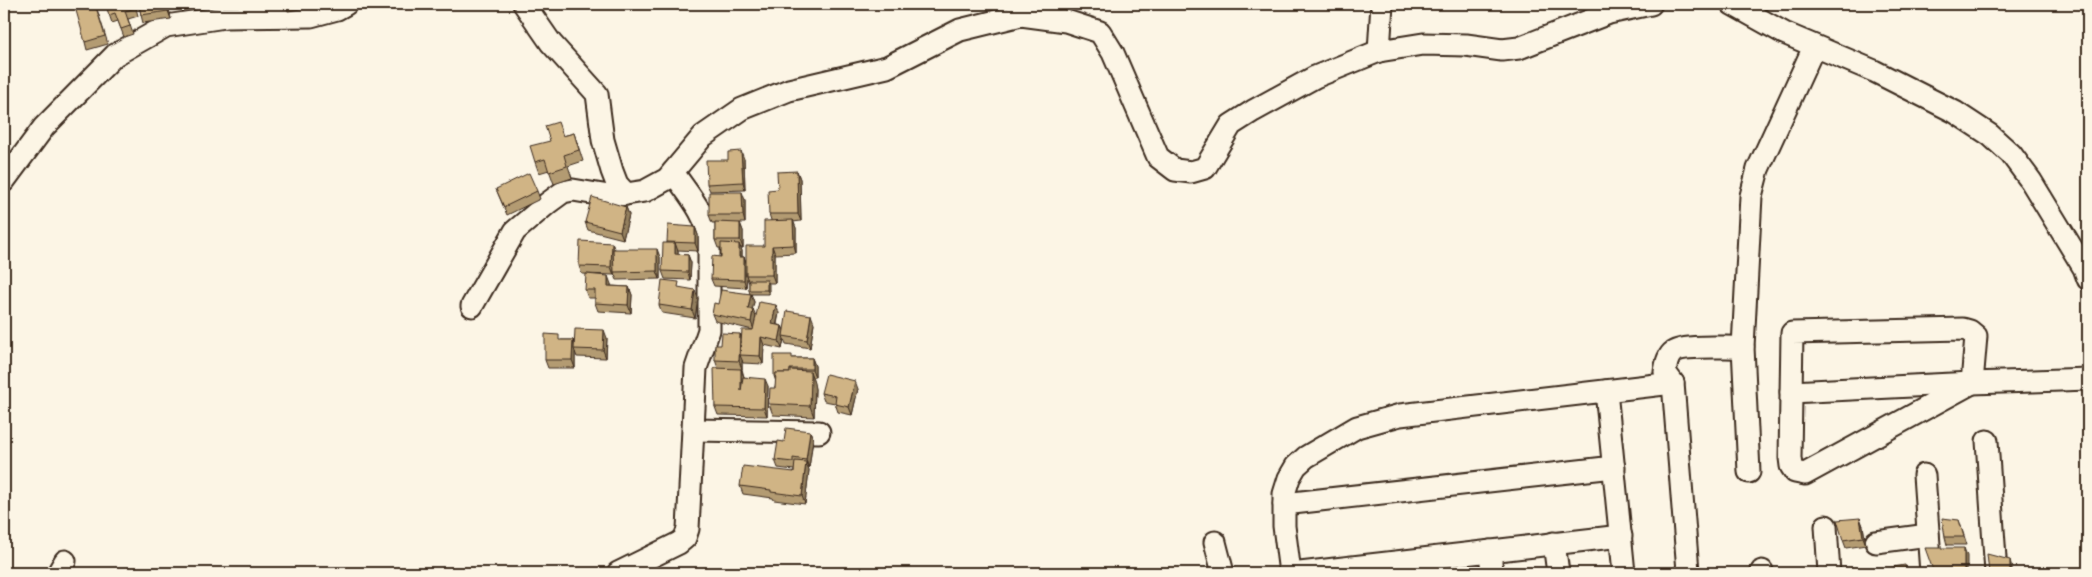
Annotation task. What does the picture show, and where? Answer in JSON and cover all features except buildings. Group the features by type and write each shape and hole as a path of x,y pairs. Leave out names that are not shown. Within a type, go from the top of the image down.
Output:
{"street":[{"path":"524,4 551,44 596,94 603,140 612,171 617,184 626,194"},
{"path":"1379,51 1382,4"},
{"path":"472,306 515,231 563,192 573,190 595,195 618,196 645,191 667,179 703,136 742,109 789,90 888,67 960,30 1021,15 1066,21 1100,32 1113,53 1158,157 1175,170 1190,172 1205,168 1230,125 1315,77 1379,51 1423,44 1466,44 1502,50 1519,48 1609,13 1651,4"},
{"path":"1732,4 1784,34 1890,79 1955,112 1990,135 2011,154 2031,181 2084,268 2088,279"},
{"path":"4,182 44,127 115,55 166,26 225,17 311,16 340,5"},
{"path":"1749,472 1743,347 1751,196 1758,169 1814,47"},
{"path":"618,573 679,543 685,538 688,529 696,368 709,330 709,239 708,226 673,172"},
{"path":"1963,329 1970,331 1976,336 1972,382 1805,474 1795,472 1791,466 1792,333 1963,329"},
{"path":"1688,570 1673,383 1665,372 1667,362 1672,353 1684,348 1743,347"},
{"path":"1791,392 1972,382 2088,379"},
{"path":"1290,573 1284,526 1284,494 1289,478 1296,466 1306,457 1357,427 1400,415 1673,383"},
{"path":"1606,391 1624,573"},
{"path":"694,430 819,432"},
{"path":"1987,441 1996,573"},
{"path":"1284,504 1614,467"},
{"path":"1924,475 1930,573"},
{"path":"1826,526 1829,573"},
{"path":"1876,542 1928,535"},
{"path":"1300,573 1423,566 1490,551 1621,536"},
{"path":"1215,542 1223,573"},
{"path":"1554,543 1558,573"},
{"path":"1490,551 1492,573"}]}
